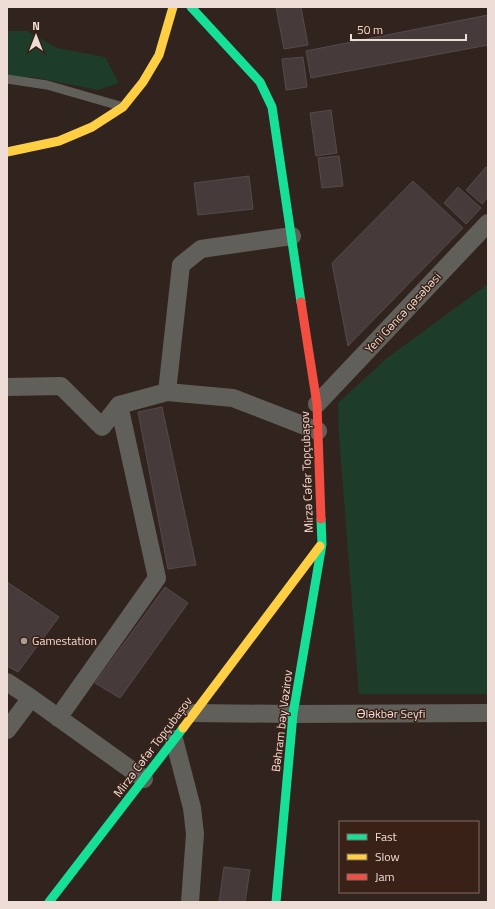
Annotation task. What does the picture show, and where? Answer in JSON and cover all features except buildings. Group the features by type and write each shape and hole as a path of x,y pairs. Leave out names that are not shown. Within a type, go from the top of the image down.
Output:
{"street":[{"path":"7,152 59,141 92,127 123,107 143,82 159,55 173,7"},
{"name":"Mirzə Cəfər Topçubaşov","path":"49,902 322,544 318,404 272,107 260,82 191,7"},
{"name":"Yeni Gəncə qəsəbəsi","path":"318,404 488,223"},
{"path":"167,392 181,265 201,249 292,236"},
{"path":"7,387 61,386 102,427 119,405 167,392 233,398 318,431"},
{"path":"58,718 157,578 119,405"},
{"name":"Bəhram bəy Vəzirov","path":"276,902 293,714 322,544"},
{"path":"7,682 144,779"},
{"path":"7,730 31,698"},
{"name":"Ələkbər Seyfi","path":"194,713 488,713"},
{"path":"174,739 192,808 195,834 190,902"}],"lane":[{"path":"7,79 47,85 123,107"}],"green space":[{"path":"7,31 27,31 57,48 105,57 119,83 98,90 33,77 7,77"},
{"path":"488,284 488,694 359,694 339,435 338,403 387,358"}],"traffic: fast":[{"path":"191,7 260,82 272,107 301,302"},
{"path":"276,902 293,714 322,544 321,519"},
{"path":"49,902 183,728"}],"traffic: slow":[{"path":"7,152 59,141 92,127 123,107 143,82 159,55 173,7"},
{"path":"183,728 320,546"}],"traffic: jam":[{"path":"301,302 317,404 321,519"}],"place":[{"name":"Gamestation","path":"24,641"}]}
